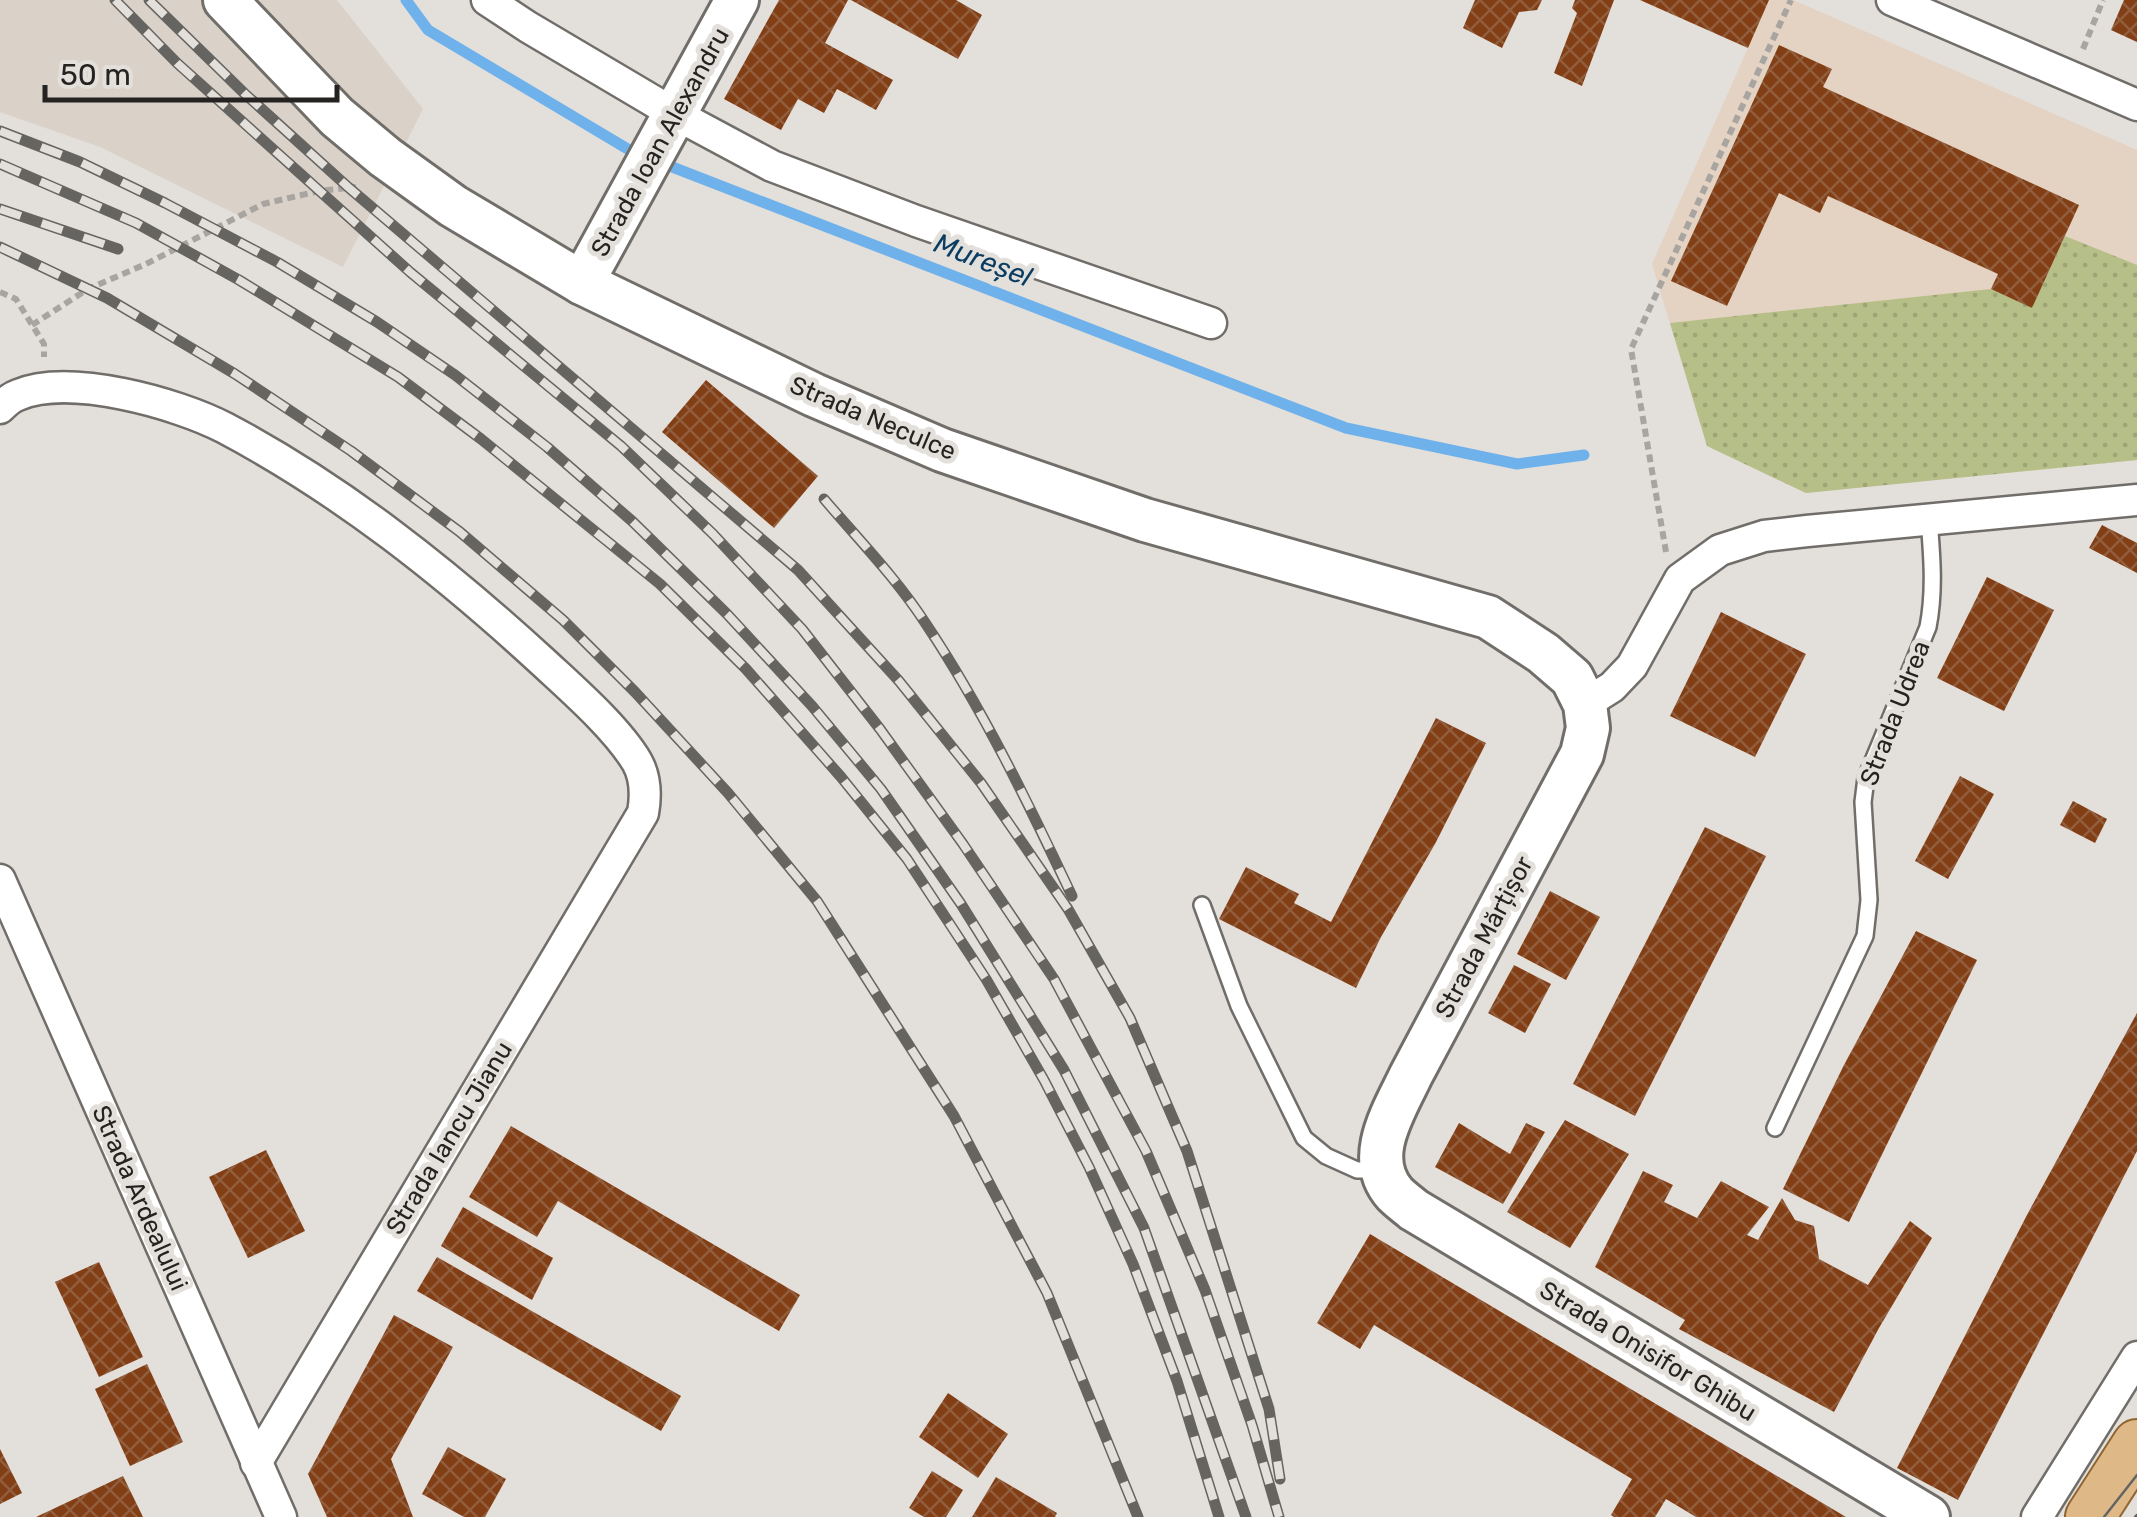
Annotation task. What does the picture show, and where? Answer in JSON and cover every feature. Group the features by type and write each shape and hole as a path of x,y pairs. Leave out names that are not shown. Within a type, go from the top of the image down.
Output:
{"main road":[{"path":"2090,1517 2137,1444"}],"street":[{"name":"Strada Neculce","path":"225,0 337,117 386,158 453,206 582,283 814,395 942,450 1145,520 1488,617 1544,653 1572,678 1585,704"},
{"path":"487,0 675,114 772,166 916,221 1212,323"},
{"name":"Strada Ioan Alexandru","path":"582,283 738,0"},
{"path":"1892,0 2137,105"},
{"path":"0,407 17,395 44,388"},
{"name":"Strada Iancu Jianu","path":"44,388 81,388 151,399 222,426 376,522 474,599 566,684 616,734 638,762 644,780 643,813 256,1462"},
{"path":"1585,704 1622,678 1632,666 1680,579 1720,550 1764,536 2137,500"},
{"name":"Strada Mărțișor","path":"1382,1170 1382,1143 1411,1075 1582,754 1588,728 1585,704"},
{"name":"Strada Ardealului","path":"2,887 280,1517"},
{"name":"Strada Onisifor Ghibu","path":"1382,1170 1396,1194 1414,1210 1928,1517"},
{"path":"2037,1517 2137,1356"}],"lane":[{"name":"Strada Udrea","path":"1775,1128 1864,936 1869,900 1863,802 1866,778 1928,626 1933,592 1930,519"},
{"path":"1202,905 1240,1006 1304,1138 1326,1156 1357,1170 1382,1170"}],"path":[{"path":"1673,592 1631,349 1791,0"},
{"path":"2070,78 2103,0"},
{"path":"32,325 88,290 263,204 333,189 422,184"},
{"path":"0,292 16,299 44,344 44,388"}],"shaded area":[{"path":"0,0 337,0 423,109 343,267 100,147 0,112"},
{"path":"1640,0 1793,0 2137,150 2137,460 1806,493 1707,446 1652,264 1748,48"}],"green space":[{"path":"2065,236 2137,265 2137,460 1806,493 1707,446 1670,323 1991,289 2032,307"}],"building":[{"path":"779,0 848,0 825,43 893,80 876,110 837,89 824,113 798,99 781,130 724,99"},
{"path":"851,0 956,0 982,15 958,59"},
{"path":"1475,0 1542,0 1537,10 1519,12 1502,48 1463,28"},
{"path":"1575,0 1614,0 1582,86 1554,73 1577,13 1572,8"},
{"path":"1640,0 1769,0 1748,48"},
{"path":"2124,0 2137,0 2137,42 2111,30"},
{"path":"1779,45 1832,69 1823,87 2079,205 2032,308 1991,289 1998,274 1828,196 1820,213 1779,193 1727,306 1671,281"},
{"path":"706,380 818,476 774,528 662,432"},
{"path":"2102,525 2137,543 2137,573 2089,548"},
{"path":"1987,577 2054,610 2004,711 1937,678"},
{"path":"1721,612 1806,654 1755,757 1670,716"},
{"path":"1436,718 1486,743 1356,988 1219,919 1246,867 1299,894 1294,903 1331,922"},
{"path":"1960,776 1994,794 1948,879 1915,861"},
{"path":"2073,801 2107,819 2095,843 2060,825"},
{"path":"1705,827 1766,856 1635,1116 1573,1084"},
{"path":"1550,891 1600,917 1566,980 1517,954"},
{"path":"1916,931 1977,960 1849,1222 1783,1189"},
{"path":"1514,965 1551,984 1525,1033 1488,1013"},
{"path":"2137,1013 2137,1151 1958,1500 1897,1468 2028,1213"},
{"path":"1565,1120 1629,1154 1570,1248 1507,1212"},
{"path":"1459,1123 1510,1154 1526,1123 1545,1132 1503,1204 1435,1167"},
{"path":"511,1126 800,1295 779,1331 558,1201 537,1237 469,1197"},
{"path":"266,1150 305,1231 248,1258 209,1177"},
{"path":"1643,1171 1673,1185 1664,1202 1697,1218 1721,1181 1769,1207 1747,1235 1758,1240 1782,1198 1795,1220 1814,1226 1819,1259 1868,1285 1910,1221 1932,1238 1834,1412 1679,1329 1685,1320 1595,1267"},
{"path":"463,1207 553,1258 532,1300 441,1246"},
{"path":"1370,1234 1846,1517 1696,1517 1666,1499 1655,1517 1614,1517 1611,1515 1632,1479 1374,1325 1360,1349 1317,1323"},
{"path":"437,1257 681,1396 661,1431 417,1291"},
{"path":"99,1262 143,1357 99,1377 55,1282"},
{"path":"394,1315 453,1347 391,1459 413,1517 327,1517 308,1474"},
{"path":"147,1364 183,1442 130,1466 95,1389"},
{"path":"948,1393 1008,1434 978,1478 919,1437"},
{"path":"448,1447 506,1479 485,1517 464,1517 422,1494"},
{"path":"0,1449 22,1493 0,1504"},
{"path":"932,1471 963,1490 946,1517 924,1517 909,1508"},
{"path":"123,1476 143,1517 36,1517"},
{"path":"996,1477 1057,1513 1055,1517 972,1517"}],"waterway":[{"name":"Mureșel","path":"406,0 428,30 631,151 1346,428 1517,464 1584,455"}],"tram line":[{"path":"2104,1517 2137,1475"}],"railway":[{"path":"115,0 177,63 410,272 621,446 713,534 802,629 880,729 1054,979 1146,1151 1205,1290 1279,1517"},
{"path":"149,0 348,187 798,570 899,681 981,783 1068,909 1130,1018 1187,1151 1269,1409 1280,1479"},
{"path":"0,131 80,162 277,262 455,375 632,521 727,614 812,706 881,789 961,904 1064,1070 1144,1228 1246,1517"},
{"path":"0,164 136,223 239,280 398,377 660,584 746,669 907,859 986,979 1044,1080 1133,1264 1177,1381 1219,1517"},
{"path":"0,209 118,249"},
{"path":"0,247 107,298 235,374 351,451 460,532 563,620 728,793 817,901 954,1116 1047,1293 1138,1517"},
{"path":"824,499 903,591 947,657 1004,758 1072,896"}]}
